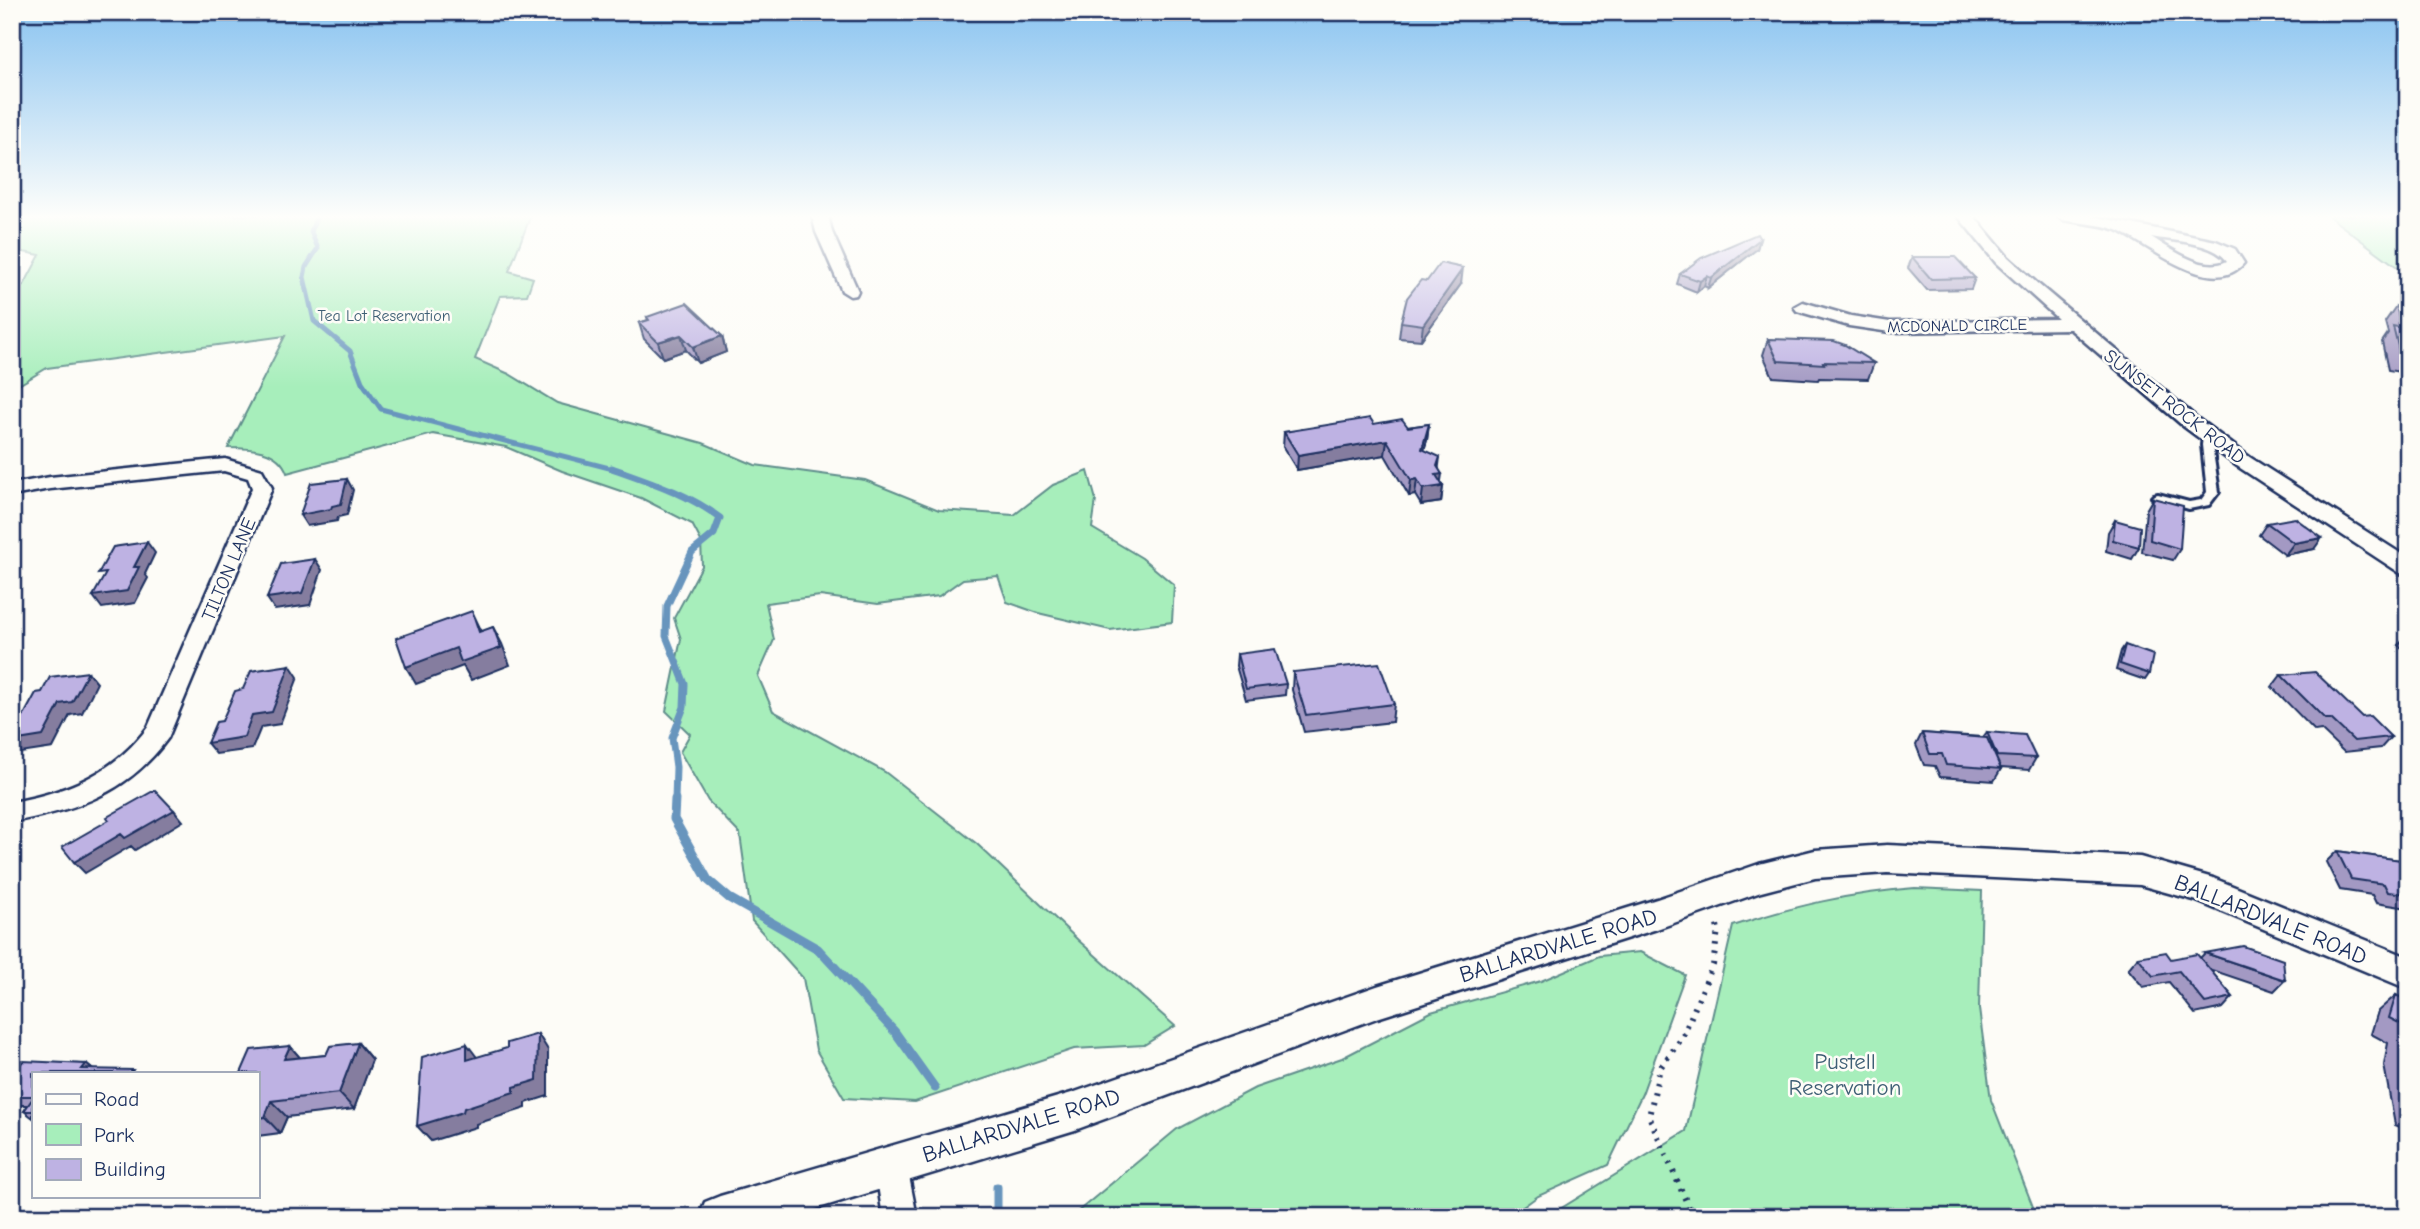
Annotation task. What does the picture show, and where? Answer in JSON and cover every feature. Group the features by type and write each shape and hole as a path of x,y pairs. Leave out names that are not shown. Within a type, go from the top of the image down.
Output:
{"street":[{"path":"842,272 850,291"},
{"name":"SUNSET ROCK ROAD","path":"2016,272 2072,324 2208,437 2408,568"},
{"name":"MCDONALD CIRCLE","path":"1803,307 1849,321 1890,327 2072,324"},
{"name":"TILTON LANE","path":"12,490 42,484 225,465 255,474 262,488 159,732 150,745 129,766 101,785 56,803 12,812"},
{"name":"BALLARDVALE ROAD","path":"720,1217 1075,1111 1333,1017 1786,870 1846,861 1925,860 2140,871 2162,875 2201,888 2408,973"},
{"path":"891,1166 900,1217"}],"lane":[{"path":"2158,497 2189,506 2205,503 2213,492 2208,437"}],"path":[{"path":"1693,1217 1649,1116 1660,1068 1682,1038 1713,965 1718,930 1711,895"}],"green space":[{"name":"Tea Lot Reservation","path":"31,272 514,272 533,278 527,295 500,296 475,359 509,374 557,403 703,443 755,465 865,480 939,510 1014,515 1053,485 1088,471 1096,500 1092,528 1142,558 1174,585 1172,622 1110,630 1038,613 1007,602 998,576 963,579 939,596 878,604 820,596 766,603 774,640 758,676 773,711 885,772 977,844 1078,940 1175,1026 1144,1045 1074,1049 915,1102 844,1098 816,1050 803,978 752,921 740,834 708,801 680,752 690,734 666,711 681,639 674,618 702,566 701,541 692,524 641,498 562,471 506,447 433,434 287,473 278,459 271,455 254,450 228,448 285,336 47,368 12,389 12,291 24,285"},
{"name":"Pustell Reservation","path":"1915,888 1982,891 1979,1009 1991,1100 2037,1217 1547,1217 1686,1131 1733,926 1823,901"},
{"path":"1640,952 1685,975 1642,1094 1608,1165 1538,1196 1509,1217 1078,1217 1076,1213 1177,1129 1255,1088 1342,1058 1431,1012 1541,981 1599,956"}],"building":[{"path":"1433,272 1460,272 1423,325 1401,322 1407,298 1421,280 1427,281"},
{"path":"1682,272 1718,272 1700,281 1680,274"},
{"path":"1925,272 1970,272 1975,278 1931,279"},
{"path":"687,303 722,336 693,347 681,335 658,342 639,323 649,320 647,317"},
{"path":"2396,306 2408,308 2408,355 2400,354 2393,326 2402,328"},
{"path":"1768,339 1834,341 1874,363 1778,361"},
{"path":"1370,418 1374,424 1402,419 1408,427 1429,424 1422,449 1440,457 1437,466 1442,474 1436,475 1443,486 1423,489 1417,479 1411,480 1387,440 1298,455 1284,432"},
{"path":"347,479 341,504 332,506 331,509 300,515 311,483"},
{"path":"2153,498 2183,506 2180,549 2150,540"},
{"path":"2295,518 2322,538 2294,543 2267,523"},
{"path":"2115,520 2140,527 2139,547 2113,540"},
{"path":"147,542 134,567 139,567 127,591 93,596 106,573 98,574 113,547"},
{"path":"315,559 302,593 267,598 281,564"},
{"path":"472,611 479,632 493,627 501,648 461,662 456,648 406,667 396,638"},
{"path":"2125,645 2153,655 2149,674 2120,664"},
{"path":"1275,649 1286,684 1246,689 1237,654"},
{"path":"1379,663 1394,704 1306,715 1293,672"},
{"path":"290,665 272,712 252,715 244,737 207,743 216,722 222,721 235,691 243,689 251,671"},
{"path":"88,672 72,702 60,704 43,736 12,741 36,693 42,692 50,677"},
{"path":"2315,672 2362,717 2370,716 2391,737 2354,741 2331,719 2325,719 2281,675"},
{"path":"1987,732 2025,735 2036,758 1997,756"},
{"path":"1922,733 1987,738 2001,769 1946,765 1942,754 1930,754"},
{"path":"155,790 174,810 125,838 121,834 74,862 62,847 109,820 107,817"},
{"path":"2337,851 2408,861 2408,894 2388,892 2384,884 2351,879"},
{"path":"2243,946 2283,960 2285,980 2205,953"},
{"path":"2166,952 2171,959 2197,954 2233,997 2205,1003 2179,971 2153,976 2138,957"},
{"path":"2396,995 2408,1001 2408,1073 2403,1049 2407,1027 2389,1018"},
{"path":"538,1034 537,1080 514,1087 514,1092 464,1108 463,1112 417,1126 422,1057 467,1044 467,1060 507,1048 507,1043"},
{"path":"358,1043 339,1093 271,1101 265,1117 259,1118 259,1072 241,1072 251,1050 290,1046 284,1059 326,1055 330,1046"},
{"path":"23,1061 86,1064 82,1069 133,1070 32,1072 32,1096 12,1096 12,1075"},
{"path":"32,1099 32,1111 24,1111"}],"waterway":[{"path":"305,272 314,321 350,351 362,382 381,409 617,470"},
{"path":"612,468 682,495 720,518 714,534 692,552 667,606 666,636 685,684 684,707 672,738 676,767 675,801"},
{"path":"675,799 674,819 708,880 729,898 818,949 895,1032 935,1088"},
{"path":"997,1187 997,1217"}]}
